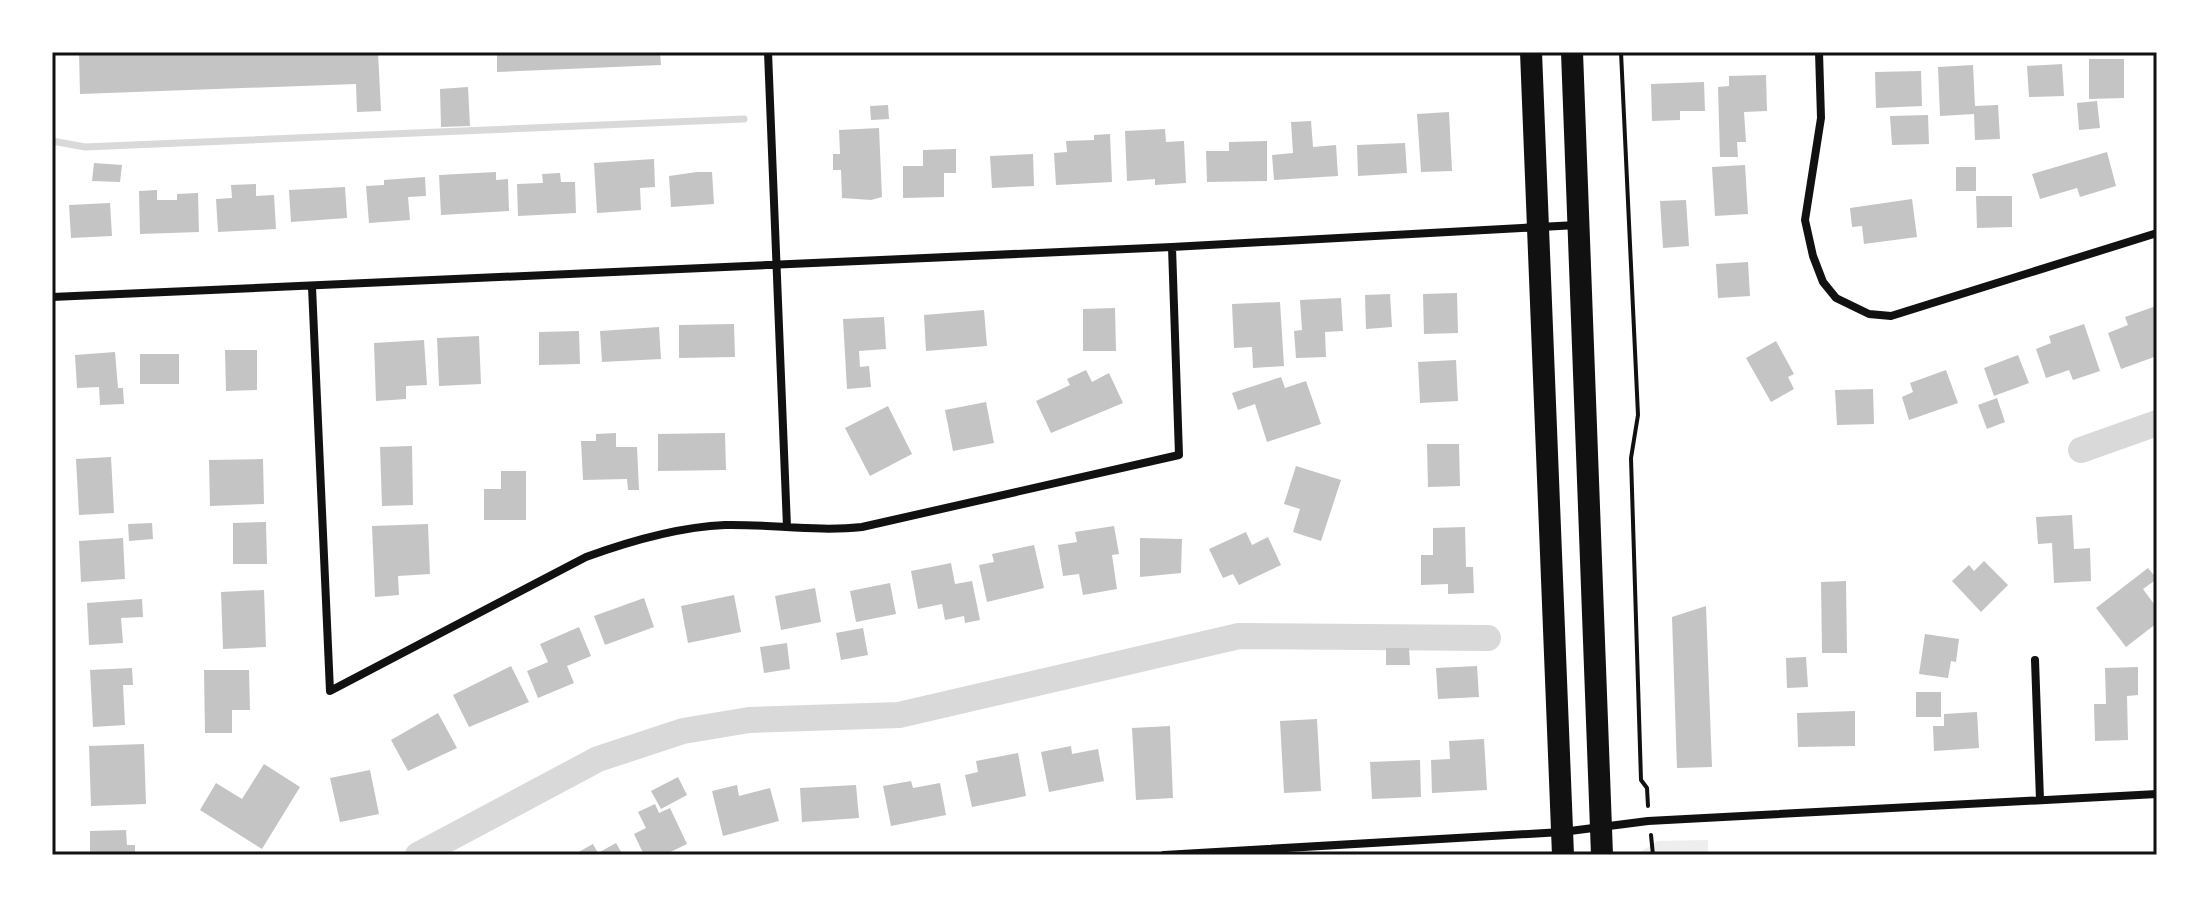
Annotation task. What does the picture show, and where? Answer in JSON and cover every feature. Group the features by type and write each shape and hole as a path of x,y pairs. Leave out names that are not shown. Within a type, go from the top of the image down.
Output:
{"highway":[{"path":"1531,52 1563,855"},
{"path":"1572,52 1602,855"}],"street":[{"path":"768,52 787,527"},
{"path":"1819,52 1821,118 1805,220 1823,282 1836,298 1851,307 1869,314 1891,316 2157,233"},
{"path":"52,297 1172,247 1578,225"},
{"path":"312,287 330,691 586,557 625,543 666,532 722,525 826,531 862,527 1179,455 1172,247"},
{"path":"2035,660 2040,800"},
{"path":"1164,855 1562,832 1648,821 2157,794"}],"path":[{"path":"1621,52 1638,415 1631,458 1641,780 1647,788"},
{"path":"1653,840 1653,855"}],"shaded area":[{"path":"1708,840 1708,855 1635,855 1658,841"}],"building":[{"path":"79,52 378,52 381,111 357,112 356,84 80,94"},
{"path":"497,52 660,52 661,65 497,72"},
{"path":"2089,59 2124,59 2124,98 2089,99"},
{"path":"2062,64 2064,96 2029,97 2027,66"},
{"path":"1973,65 1975,106 1998,105 2000,139 1975,140 1974,114 1940,116 1938,67"},
{"path":"1921,71 1922,106 1876,108 1875,72"},
{"path":"1766,75 1767,111 1744,112 1746,142 1737,142 1738,157 1720,157 1718,87 1729,86 1729,76"},
{"path":"1704,82 1705,111 1680,111 1680,120 1652,121 1651,84"},
{"path":"468,87 470,126 441,127 440,89"},
{"path":"2097,101 2100,128 2079,130 2077,103"},
{"path":"888,105 889,119 871,120 870,106"},
{"path":"1449,112 1452,171 1421,172 1417,114"},
{"path":"1928,115 1929,144 1892,145 1890,116"},
{"path":"1311,121 1313,147 1336,145 1338,176 1274,180 1272,155 1293,153 1291,122"},
{"path":"879,128 882,197 871,200 842,198 841,170 833,170 833,154 840,154 839,130"},
{"path":"1165,129 1166,142 1184,141 1186,183 1155,185 1155,179 1127,181 1125,131"},
{"path":"1110,134 1112,182 1056,185 1054,153 1067,152 1066,141 1094,140 1094,135"},
{"path":"1267,141 1267,181 1207,182 1206,151 1229,151 1229,142"},
{"path":"1405,143 1407,173 1358,176 1357,145"},
{"path":"956,149 956,173 944,173 944,197 903,198 903,166 923,166 923,150"},
{"path":"2107,152 2116,186 2080,197 2077,188 2040,199 2032,174"},
{"path":"1033,154 1034,186 992,188 990,156"},
{"path":"654,159 655,187 640,188 641,210 597,213 594,163"},
{"path":"94,163 122,165 120,182 92,181"},
{"path":"1745,165 1748,214 1715,216 1712,167"},
{"path":"1956,167 1976,167 1976,191 1956,191"},
{"path":"496,172 496,180 508,179 509,211 441,215 439,175"},
{"path":"712,172 714,204 671,207 669,176"},
{"path":"560,173 561,182 575,182 576,213 518,216 517,184 543,183 542,174"},
{"path":"425,177 426,196 408,197 410,220 369,223 366,186 384,185 384,180"},
{"path":"256,184 256,196 274,195 276,229 218,232 216,199 232,198 231,185"},
{"path":"345,187 347,218 291,222 289,190"},
{"path":"157,190 157,200 177,200 177,194 198,193 199,232 140,234 139,191"},
{"path":"1976,196 2012,196 2012,227 1977,228"},
{"path":"1912,199 1917,237 1864,244 1862,226 1852,227 1850,208"},
{"path":"1686,200 1689,246 1663,248 1660,201"},
{"path":"110,203 112,236 71,238 69,205"},
{"path":"1748,262 1750,296 1718,298 1716,264"},
{"path":"1457,293 1458,333 1424,334 1423,294"},
{"path":"1390,294 1392,327 1366,329 1365,295"},
{"path":"1341,298 1343,331 1325,332 1326,357 1296,358 1294,331 1302,330 1300,300"},
{"path":"1280,302 1284,366 1253,368 1252,347 1234,348 1232,304"},
{"path":"2156,306 2157,356 2121,369 2108,333 2128,325 2125,317"},
{"path":"1115,308 1116,351 1083,351 1083,309"},
{"path":"984,310 987,346 926,351 924,315"},
{"path":"884,317 886,349 859,351 860,367 869,366 871,387 847,389 843,319"},
{"path":"734,324 735,357 679,358 679,325"},
{"path":"2084,324 2100,371 2073,380 2069,370 2046,378 2036,349 2051,343 2049,336"},
{"path":"659,327 661,359 602,362 600,331"},
{"path":"579,331 580,364 539,365 539,332"},
{"path":"479,336 481,384 439,386 437,338"},
{"path":"424,340 427,385 406,386 406,399 376,401 374,343"},
{"path":"1776,341 1794,374 1788,377 1794,389 1771,402 1746,358"},
{"path":"225,350 257,350 257,390 226,391"},
{"path":"115,352 118,388 123,388 124,404 100,405 99,387 77,388 75,355"},
{"path":"140,354 179,354 179,384 140,384"},
{"path":"2018,355 2029,383 1994,396 1984,368"},
{"path":"1456,360 1458,401 1420,403 1418,362"},
{"path":"1086,370 1092,382 1109,373 1123,403 1051,433 1036,401 1070,385 1067,379"},
{"path":"1946,370 1958,403 1909,420 1902,397 1913,392 1910,383"},
{"path":"1281,377 1285,388 1306,381 1321,424 1267,442 1255,404 1238,410 1232,393"},
{"path":"1873,389 1874,424 1837,425 1835,390"},
{"path":"1997,398 2005,422 1987,429 1978,405"},
{"path":"986,402 994,443 953,451 945,410"},
{"path":"888,406 912,454 870,476 845,428"},
{"path":"616,433 616,447 637,447 639,490 628,490 627,479 583,480 581,441 596,441 596,434"},
{"path":"725,433 726,470 658,471 658,434"},
{"path":"1427,444 1459,444 1460,486 1428,487"},
{"path":"412,446 413,505 382,506 380,447"},
{"path":"111,457 114,513 79,515 76,459"},
{"path":"263,459 264,504 210,506 209,460"},
{"path":"1296,466 1341,480 1321,541 1293,532 1300,509 1284,504"},
{"path":"501,471 526,471 526,520 484,520 484,489 501,489"},
{"path":"2072,515 2074,549 2090,548 2091,581 2054,583 2052,543 2038,544 2036,517"},
{"path":"266,522 267,564 233,564 233,523"},
{"path":"152,523 153,539 129,541 128,524"},
{"path":"428,524 430,574 398,576 399,595 375,597 372,526"},
{"path":"1114,526 1119,554 1112,555 1117,589 1083,595 1079,574 1063,576 1058,545 1077,542 1075,532"},
{"path":"1465,527 1466,567 1473,567 1474,593 1448,594 1448,584 1421,585 1421,555 1433,555 1433,528"},
{"path":"1246,532 1252,545 1268,537 1281,565 1239,585 1233,574 1223,578 1209,549"},
{"path":"123,538 125,579 81,582 79,541"},
{"path":"1140,538 1182,539 1181,573 1140,577"},
{"path":"1034,545 1044,588 987,602 979,565 994,562 992,554"},
{"path":"1984,561 2008,585 1981,612 1952,581 1969,565 1974,571"},
{"path":"951,563 955,584 972,581 980,620 965,623 964,616 945,620 942,604 918,609 911,571"},
{"path":"2148,568 2157,579 2143,589 2157,608 2157,623 2126,647 2096,608"},
{"path":"1846,581 1847,653 1822,653 1821,582"},
{"path":"890,583 896,614 856,622 850,591"},
{"path":"815,588 821,622 781,630 775,596"},
{"path":"264,590 266,647 223,649 221,592"},
{"path":"734,595 741,632 688,643 681,606"},
{"path":"644,598 654,627 605,645 594,616"},
{"path":"142,599 143,617 121,618 123,643 89,645 87,603"},
{"path":"1706,606 1712,767 1677,768 1672,617"},
{"path":"579,627 591,656 567,666 574,683 538,698 527,671 548,662 540,644"},
{"path":"863,628 868,655 841,660 836,633"},
{"path":"1925,634 1959,639 1956,662 1951,661 1948,678 1919,674"},
{"path":"787,643 790,669 764,673 760,647"},
{"path":"1386,648 1409,648 1410,665 1386,665"},
{"path":"1806,657 1808,687 1787,688 1786,658"},
{"path":"511,666 529,702 469,727 453,695"},
{"path":"1477,666 1479,697 1438,699 1436,668"},
{"path":"2138,667 2138,695 2127,696 2128,740 2095,741 2094,704 2106,704 2105,668"},
{"path":"132,668 133,685 123,685 125,725 93,727 90,670"},
{"path":"204,670 249,670 250,710 232,710 232,733 205,733"},
{"path":"1916,692 1941,692 1941,717 1916,717"},
{"path":"1855,711 1855,746 1798,747 1797,713"},
{"path":"1977,712 1979,748 1934,751 1933,726 1944,726 1944,714"},
{"path":"438,713 457,748 408,771 391,740"},
{"path":"1317,719 1321,791 1284,793 1280,721"},
{"path":"1170,726 1173,798 1136,800 1132,728"},
{"path":"1484,739 1487,790 1432,793 1431,760 1450,759 1449,741"},
{"path":"144,744 146,804 91,806 89,746"},
{"path":"1071,746 1072,754 1098,749 1104,781 1049,792 1041,752"},
{"path":"1018,753 1026,796 972,807 965,775 978,772 976,761"},
{"path":"1420,760 1421,797 1372,799 1370,762"},
{"path":"264,764 300,787 262,849 200,810 216,783 242,799"},
{"path":"370,770 379,814 340,822 330,778"},
{"path":"678,777 687,795 661,809 651,791"},
{"path":"911,781 913,788 940,783 946,815 891,826 883,786"},
{"path":"737,785 739,796 770,788 779,821 723,836 712,791"},
{"path":"856,785 859,818 802,822 800,788"},
{"path":"655,804 659,813 670,808 687,844 664,855 644,855 634,834 646,828 638,812"},
{"path":"126,830 127,845 135,845 135,855 90,855 90,831"},
{"path":"616,843 623,855 573,855 593,844 598,853"}],"waterway":[{"path":"52,141 85,147 744,119"},
{"path":"2081,450 2157,423"},
{"path":"418,855 598,759 683,731 749,720 899,715 1239,636 1488,638"}]}
